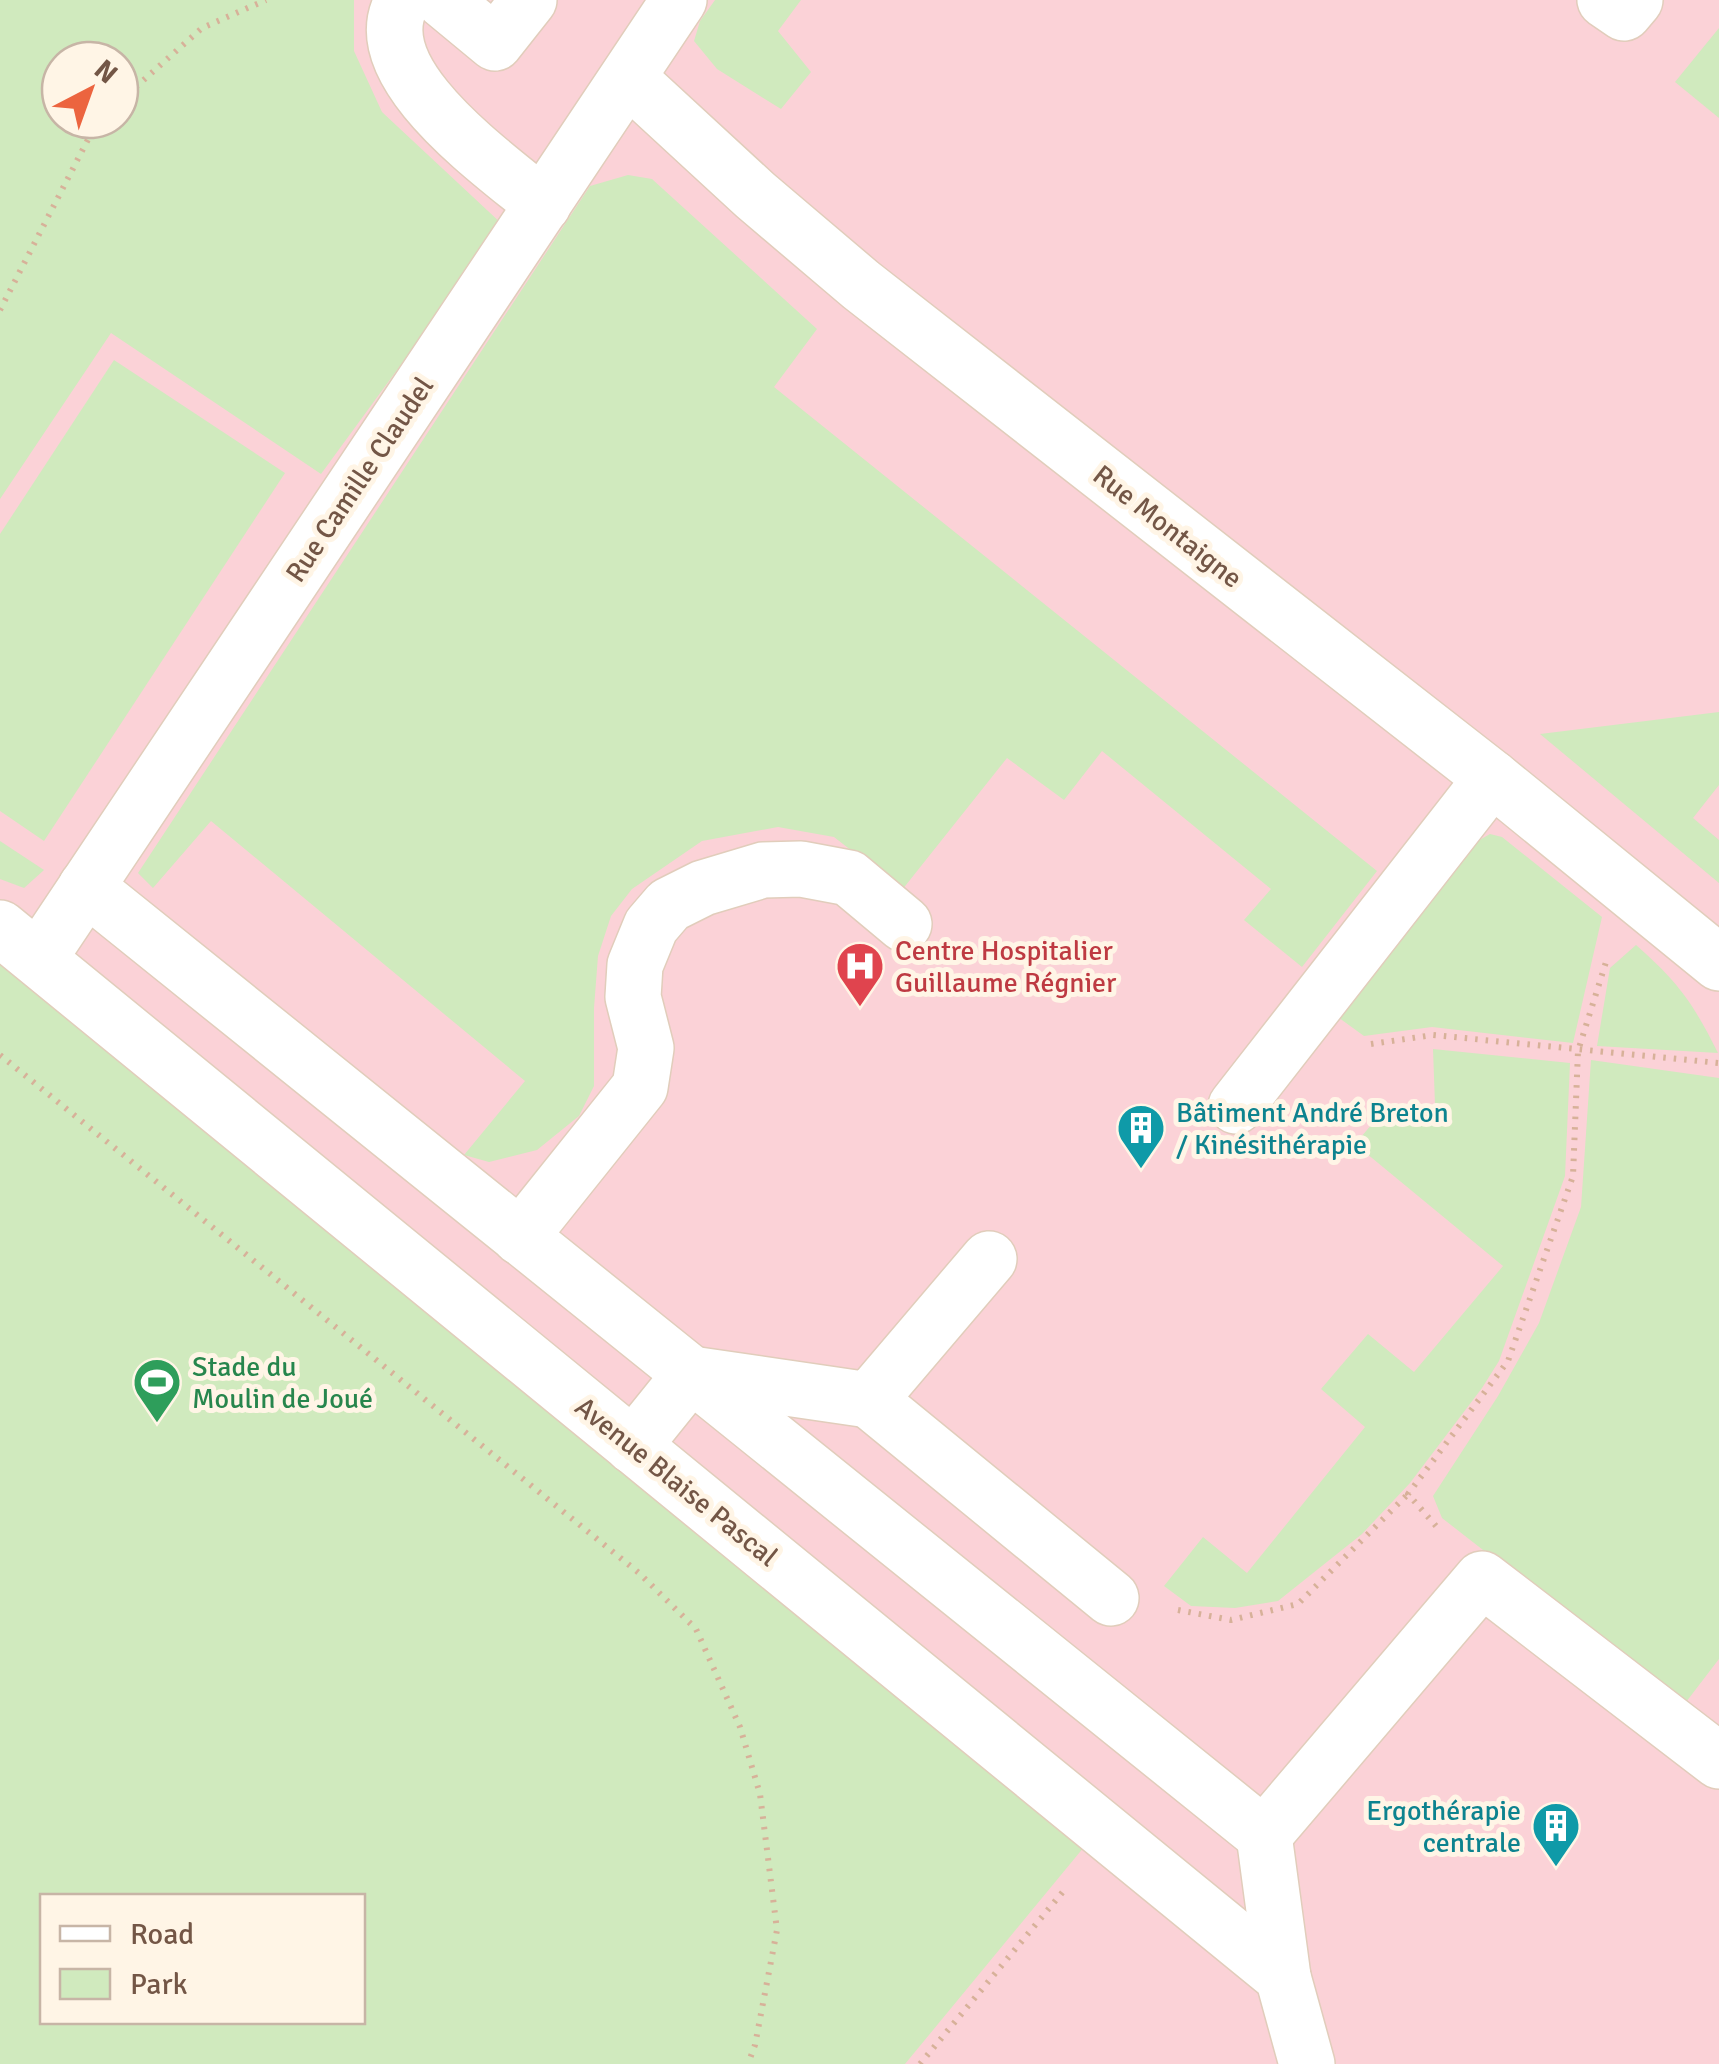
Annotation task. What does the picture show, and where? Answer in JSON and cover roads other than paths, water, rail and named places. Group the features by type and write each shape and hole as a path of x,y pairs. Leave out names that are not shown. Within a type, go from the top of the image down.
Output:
{"lane":[{"path":"403,0 393,17 398,57 436,114 543,205"},
{"path":"443,0 495,43 529,0"},
{"name":"Rue Camille Claudel","path":"19,943 86,887 680,0"},
{"path":"1605,0 1624,13 1635,0"},
{"name":"Rue Montaigne","path":"628,78 755,195 861,285 1492,778 1719,962"},
{"path":"1236,1106 1492,778"},
{"path":"520,1237 640,1087 646,1048 633,996 635,965 651,926 669,905 703,888 763,870 801,869 849,878 904,924"},
{"path":"86,887 1264,1834 1283,1977 1307,2064"},
{"name":"Avenue Blaise Pascal","path":"19,943 1283,1977"},
{"path":"869,1400 989,1259"},
{"path":"634,1446 690,1374"},
{"path":"690,1374 869,1400 1111,1598"},
{"path":"1264,1834 1482,1579 1719,1761"}],"place":[{"name":"Centre Hospitalier Guillaume Régnier","path":"860,1008"},
{"name":"Bâtiment André Breton / Kinésithérapie","path":"1141,1170"},
{"name":"Stade du Moulin de Joué","path":"157,1424"},
{"name":"Ergothérapie centrale","path":"1556,1868"}]}
